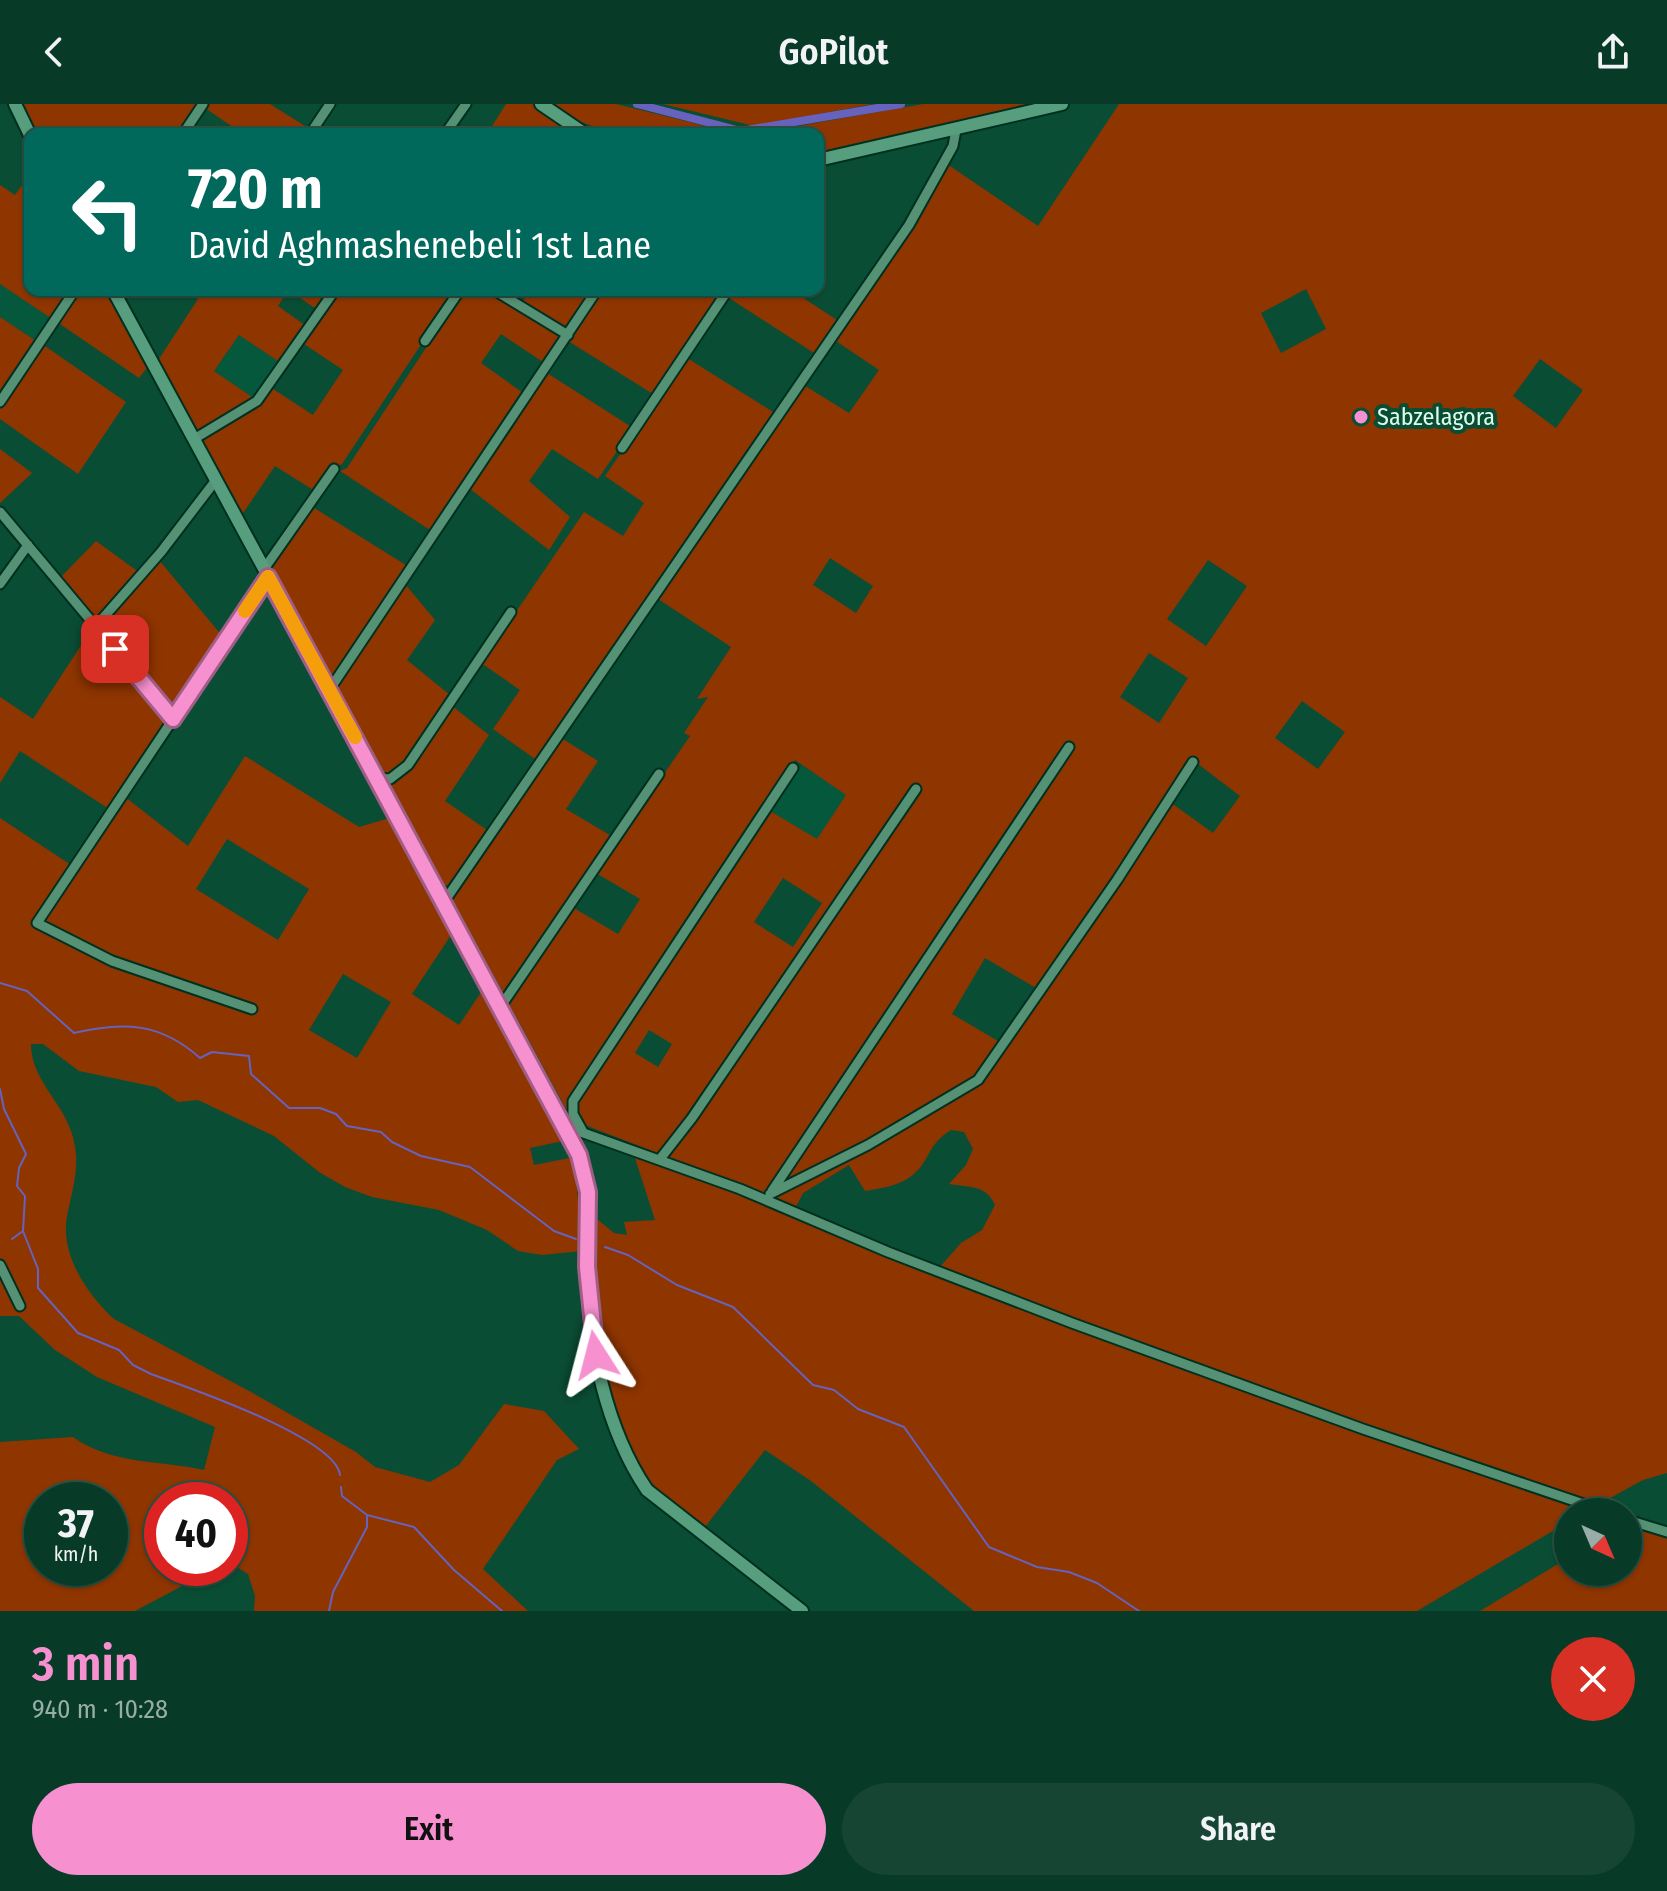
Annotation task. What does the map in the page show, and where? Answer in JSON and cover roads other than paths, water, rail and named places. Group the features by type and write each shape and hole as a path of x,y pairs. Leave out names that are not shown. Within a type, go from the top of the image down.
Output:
{"street":[{"path":"15,104 27,128"},
{"path":"187,128 203,104"},
{"path":"314,128 330,104"},
{"path":"449,128 466,104"},
{"path":"541,104 566,128"},
{"path":"824,159 1062,104"},
{"path":"444,902 909,225 953,146 956,130"},
{"path":"0,402 71,296"},
{"path":"116,296 579,1155 588,1192 587,1267 596,1355 631,1467 647,1490 802,1611"},
{"path":"194,439 257,401 331,296"},
{"path":"425,341 456,296"},
{"path":"504,296 568,335"},
{"path":"330,689 593,296"},
{"path":"622,448 724,296"},
{"path":"252,1009 112,961 37,923 334,469"},
{"path":"96,626 161,552 216,480"},
{"path":"0,512 173,719"},
{"path":"0,584 28,545"},
{"path":"377,778 390,779 408,765 511,612"},
{"path":"767,1197 1069,747"},
{"path":"767,1197 868,1145 978,1080 1085,929 1193,762"},
{"path":"583,1132 571,1109 573,1101 793,768"},
{"path":"501,1006 659,774"},
{"path":"660,1159 692,1118 916,789"},
{"path":"564,1126 767,1197 1072,1323 1363,1429 1566,1498"},
{"path":"0,1265 20,1306"},
{"path":"1642,1524 1667,1532"}],"waterway":[{"path":"637,104 729,128"},
{"path":"759,128 901,104"},
{"path":"0,983 27,991 74,1033 126,1026 171,1038 200,1058 212,1052 249,1056 251,1074 289,1108 320,1108 336,1114 347,1126 381,1132 392,1142 421,1156 470,1167 554,1231 576,1239"},
{"path":"0,1089 4,1109 26,1154 19,1168 17,1186 25,1196 23,1231 38,1269 38,1288 78,1333 119,1350 133,1365 151,1374 226,1402 288,1430 314,1445 332,1461 340,1475"},
{"path":"12,1239 23,1231"},
{"path":"605,1247 628,1255 677,1285 733,1307 813,1385 834,1390 858,1409 904,1427 989,1547 1037,1567 1069,1572 1097,1583 1139,1611"},
{"path":"329,1611 333,1592 367,1527 367,1515 342,1496 341,1487"},
{"path":"367,1515 414,1527 454,1570 502,1611"}],"place":[{"name":"Sabzelagora","path":"1361,417"}]}
